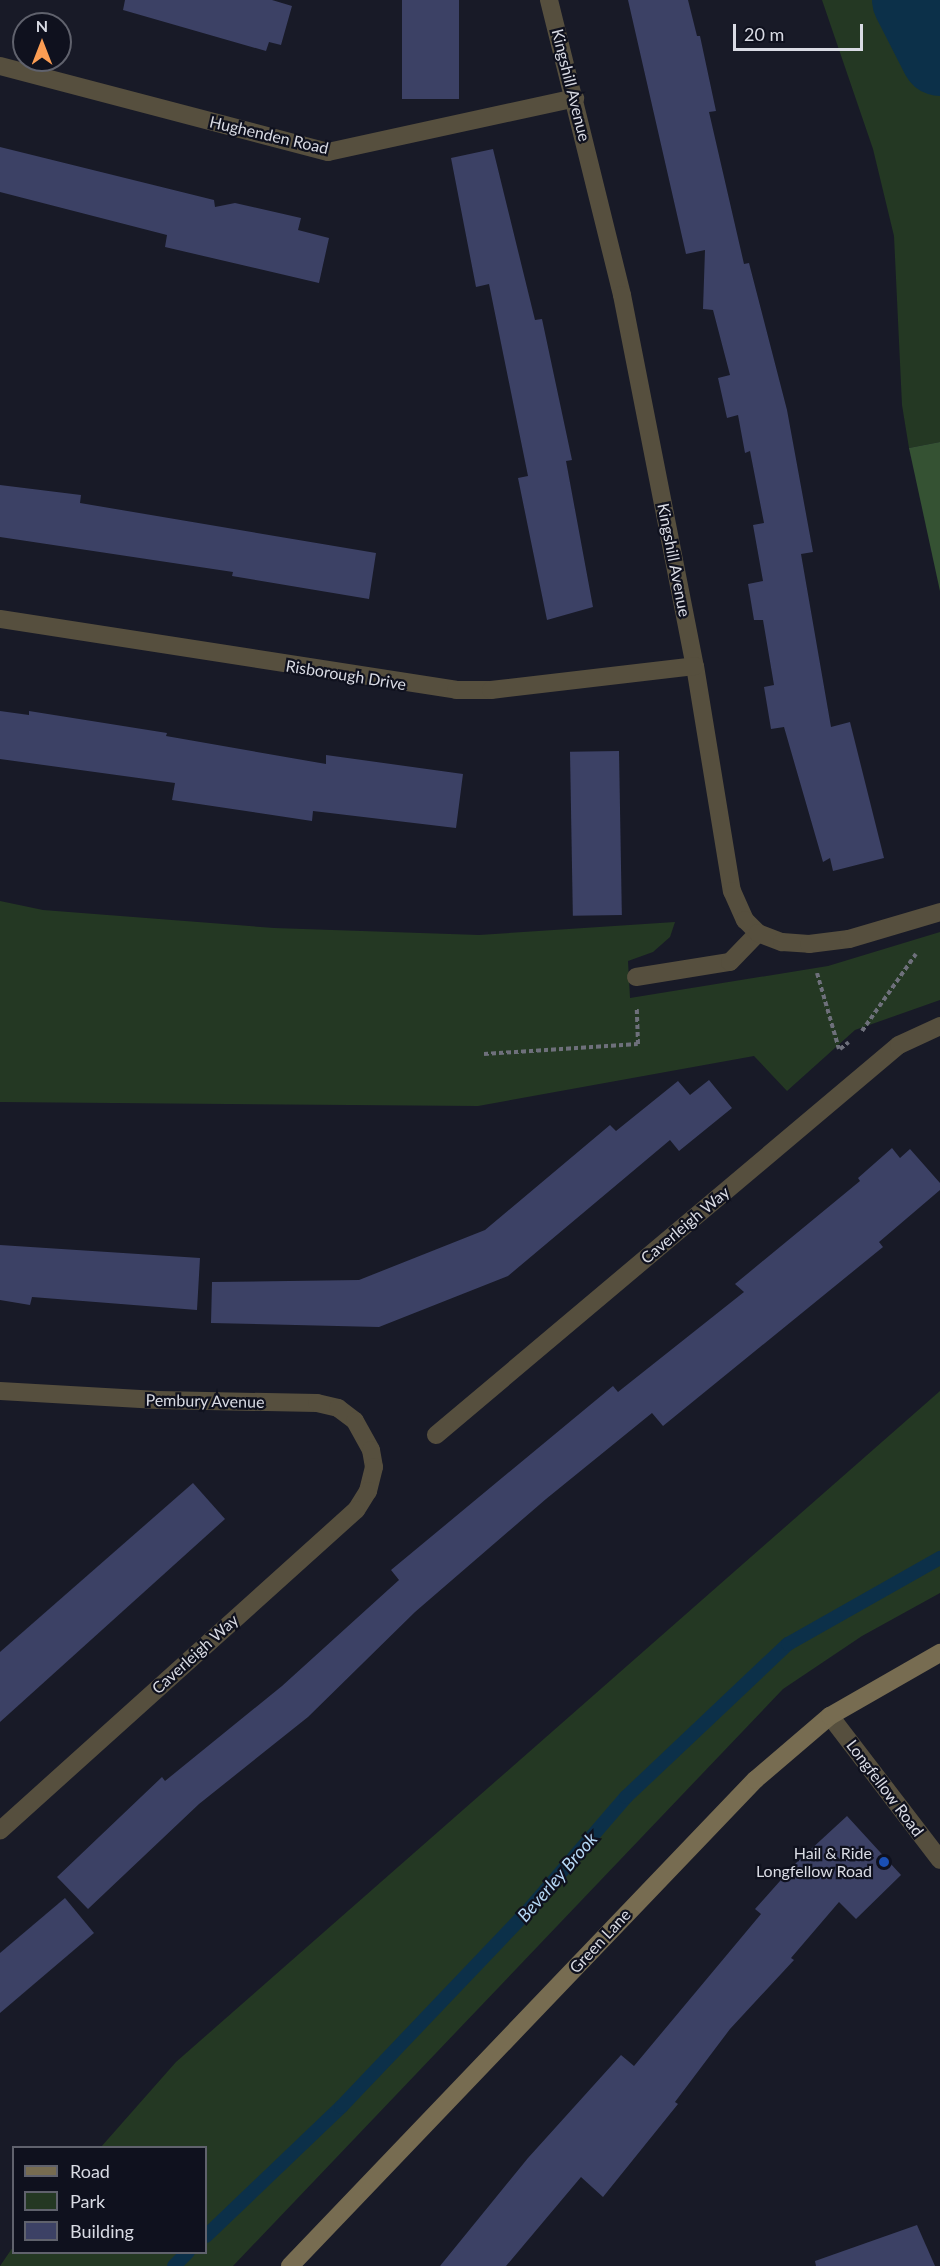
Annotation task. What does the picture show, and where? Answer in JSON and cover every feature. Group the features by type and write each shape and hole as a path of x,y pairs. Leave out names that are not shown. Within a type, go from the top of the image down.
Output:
{"street":[{"name":"Kingshill Avenue","path":"549,0 622,295 695,666 732,891 746,920 758,933"},
{"name":"Hughenden Road","path":"0,66 328,152 575,98"},
{"name":"Risborough Drive","path":"0,619 456,690 491,690 695,666"},
{"path":"636,977 730,962 758,933 782,942 809,944 849,939 940,912"},
{"name":"Caverleigh Way","path":"436,1435 899,1045 940,1026"},
{"name":"Pembury Avenue","path":"0,1391 158,1400 317,1402 338,1408 356,1421 371,1450 374,1467"},
{"name":"Caverleigh Way","path":"0,1830 356,1510 368,1491 374,1467"},
{"name":"Green Lane","path":"290,2266 693,1842 755,1780 830,1716 940,1653"},
{"name":"Longfellow Road","path":"830,1716 940,1860"}],"path":[{"path":"845,1091 832,1060 840,1049 861,1032 923,943 917,920"},
{"path":"809,944 840,1049"},
{"path":"484,1054 638,1044 636,977"}],"green space":[{"path":"822,0 940,0 940,442 909,448 902,405 894,236 873,149"},
{"path":"940,442 940,591 909,448"},
{"path":"0,901 43,910 274,928 479,935 675,922 670,937 653,952 628,961 630,998 828,966 940,932 940,1000 855,1030 787,1091 754,1056 478,1106 0,1102"},
{"path":"940,1391 940,1593 862,1636 783,1689 233,2266 0,2266 12,2248 12,2254 207,2254 207,2146 102,2146 176,2062"}],"building":[{"path":"125,0 272,0 292,6 281,45 269,42 266,51 123,10"},
{"path":"402,0 459,0 459,99 402,99"},
{"path":"628,0 688,0 697,36 700,36 716,111 709,112 744,264 749,263 787,410 813,552 801,554 831,727 850,722 884,858 833,871 830,858 823,862 784,727 771,729 764,687 774,685 763,620 754,620 748,584 763,581 753,525 764,523 750,451 745,453 738,415 727,418 718,378 730,375 713,310 703,309 705,250 686,254"},
{"path":"0,147 214,200 215,207 235,203 301,218 298,230 329,238 319,283 165,247 167,235 0,192"},
{"path":"493,149 535,320 542,319 572,460 566,461 593,607 547,620 518,478 528,476 489,284 476,287 451,158"},
{"path":"0,485 81,495 80,503 376,553 369,599 232,576 233,572 0,537"},
{"path":"0,711 29,715 29,711 167,733 166,736 326,764 326,755 463,774 456,828 313,811 312,821 172,800 175,783 0,759"},
{"path":"619,751 622,915 573,916 570,752"},
{"path":"709,1080 732,1108 679,1151 670,1140 508,1276 379,1327 211,1323 212,1282 359,1280 485,1230 610,1125 616,1131 678,1081 690,1095"},
{"path":"892,1148 900,1158 910,1149 940,1183 940,1190 879,1242 883,1247 663,1426 652,1413 546,1499 415,1612 308,1717 199,1804 88,1909 57,1877 162,1777 165,1781 282,1686 399,1580 391,1570 613,1386 618,1392 744,1292 735,1284 860,1181 858,1178"},
{"path":"0,1245 200,1258 197,1310 32,1297 30,1305 0,1300"},
{"path":"193,1483 225,1519 0,1722 0,1652"},
{"path":"847,1816 901,1875 856,1919 839,1902 791,1958 794,1960 730,2029 675,2102 678,2104 603,2197 581,2177 506,2266 440,2266 528,2158 621,2055 634,2066 761,1914 755,1909 796,1863"},
{"path":"65,1898 94,1933 0,2013 0,1953"},
{"path":"917,2225 935,2266 816,2266 815,2261"}],"waterway":[{"name":"Beverley Brook","path":"911,0 940,57"},
{"name":"Beverley Brook","path":"207,2235 341,2107 525,1914 626,1797 788,1644 940,1558"},
{"name":"Beverley Brook","path":"174,2266 186,2254"}],"place":[{"name":"Hail & Ride Longfellow Road","path":"884,1862"}]}
